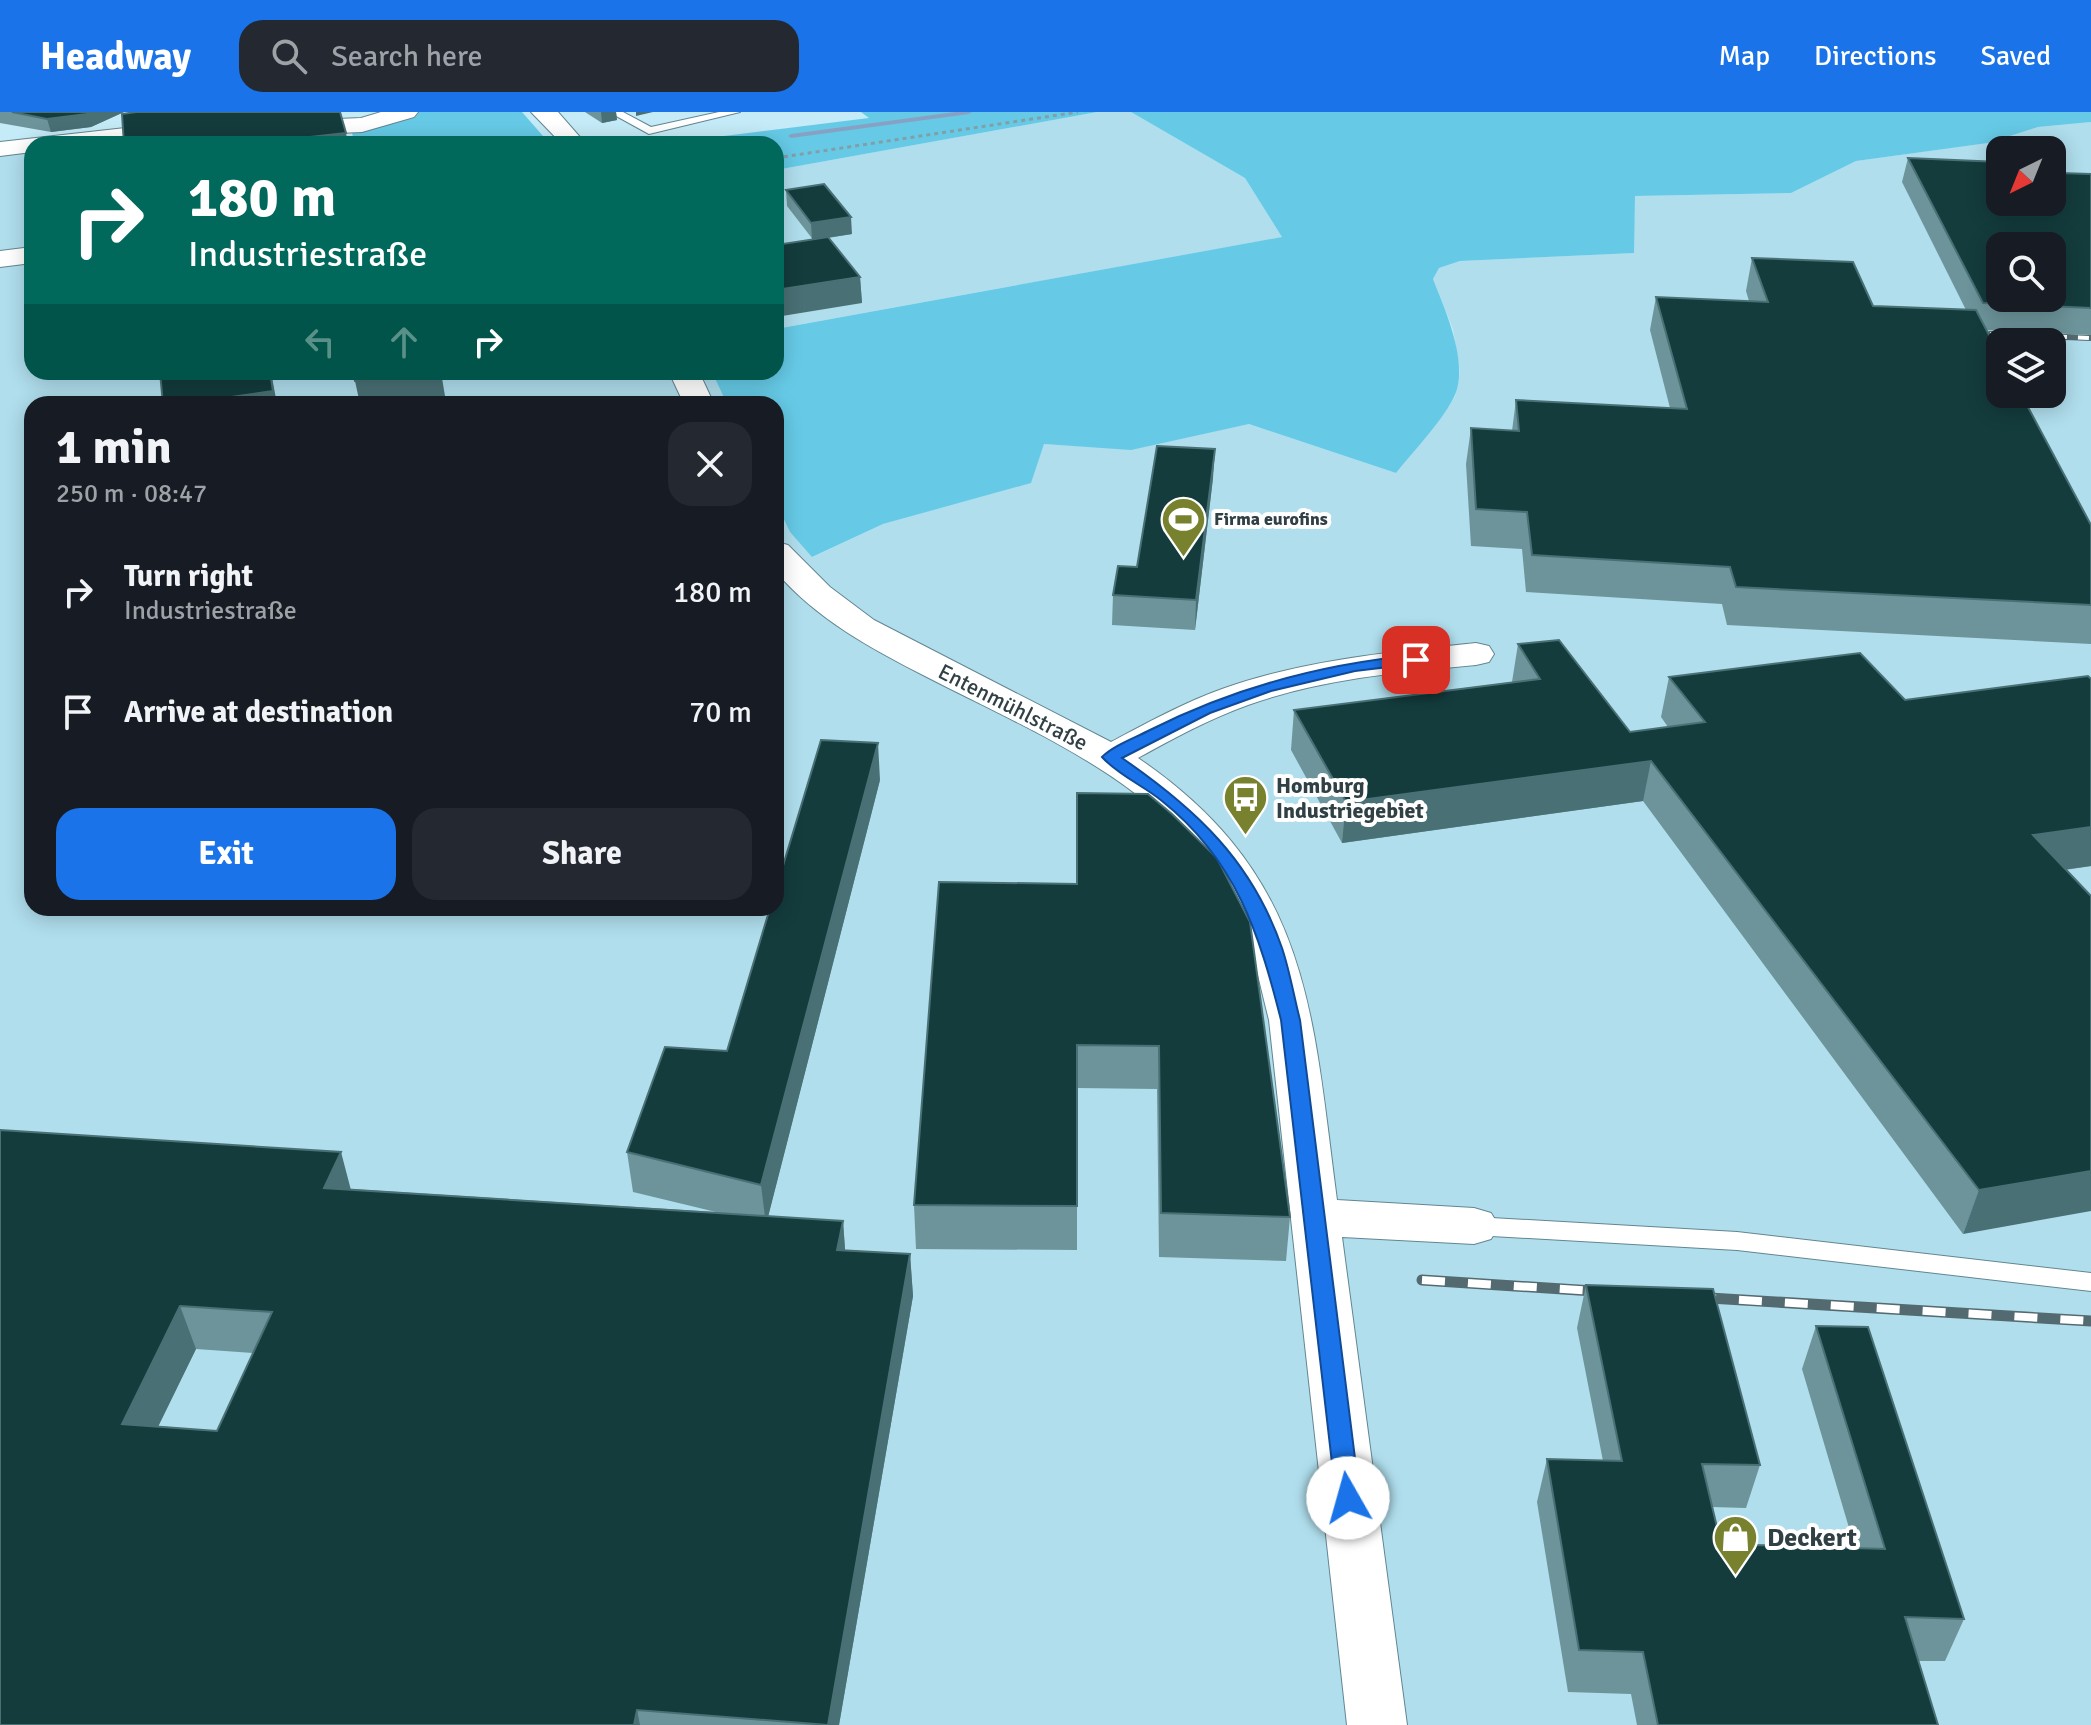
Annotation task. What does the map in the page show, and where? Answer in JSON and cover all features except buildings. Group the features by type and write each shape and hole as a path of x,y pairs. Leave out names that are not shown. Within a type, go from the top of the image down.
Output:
{"street":[{"path":"272,128 347,127 406,112"},
{"path":"547,113 568,136"},
{"path":"124,136 199,129"},
{"path":"0,149 24,146"},
{"path":"0,259 24,256"},
{"name":"Entenmühlstraße","path":"784,562 838,614 886,642 1111,757 1169,798 1206,834 1246,888 1272,948 1291,1020 1377,1725"},
{"path":"1111,757 1204,709 1266,687 1355,666 1476,654"},
{"path":"1314,1217 1474,1226"}],"lane":[{"path":"615,112 649,131 734,112"},
{"path":"1474,1226 1737,1241 2091,1282"}],"path":[{"path":"784,156 829,147 1078,112"}],"shaded area":[{"path":"419,112 522,112 543,136 353,136 352,132"},
{"path":"861,112 1097,112 784,169 784,136 724,136 869,118"},
{"path":"1097,112 1131,112 1245,178 1283,237 784,328 784,169"},
{"path":"1131,112 2091,112 2091,122 2038,127 2010,136 1986,136 1986,143 1856,161 1791,193 1635,196 1634,253 1460,261 1439,268 1433,279 1458,355 1458,386 1441,418 1396,473 1249,424 1131,450 1044,444 1031,483 883,524 812,557 790,532 784,520 784,396 723,396 716,380 784,380 784,328 1282,237 1245,178"},
{"path":"2091,122 2091,1725 0,1725 0,153 24,150 24,380 716,380 723,396 24,396 24,916 784,916 784,520 790,532 813,557 883,524 1030,483 1044,444 1131,449 1249,424 1396,473 1455,397 1460,372 1453,329 1433,279 1439,268 1460,261 1633,253 1635,196 1791,193 1856,161 1986,143 1986,216 2066,216 2066,136 2009,136 2038,127"}],"waterway":[{"path":"791,136 969,112"}],"railway":[{"path":"2066,337 2091,338"},
{"path":"1422,1280 1609,1292"},
{"path":"1693,1297 2091,1321"}],"place":[{"name":"Firma eurofins","path":"1183,558"},
{"name":"Homburg Industriegebiet","path":"1245,837"},
{"name":"Deckert","path":"1736,1577"}],"route":[{"path":"1348,1498 1291,1020 1272,948 1246,888 1206,834 1169,798 1111,757 1204,709 1266,687 1355,666 1416,660"}]}
